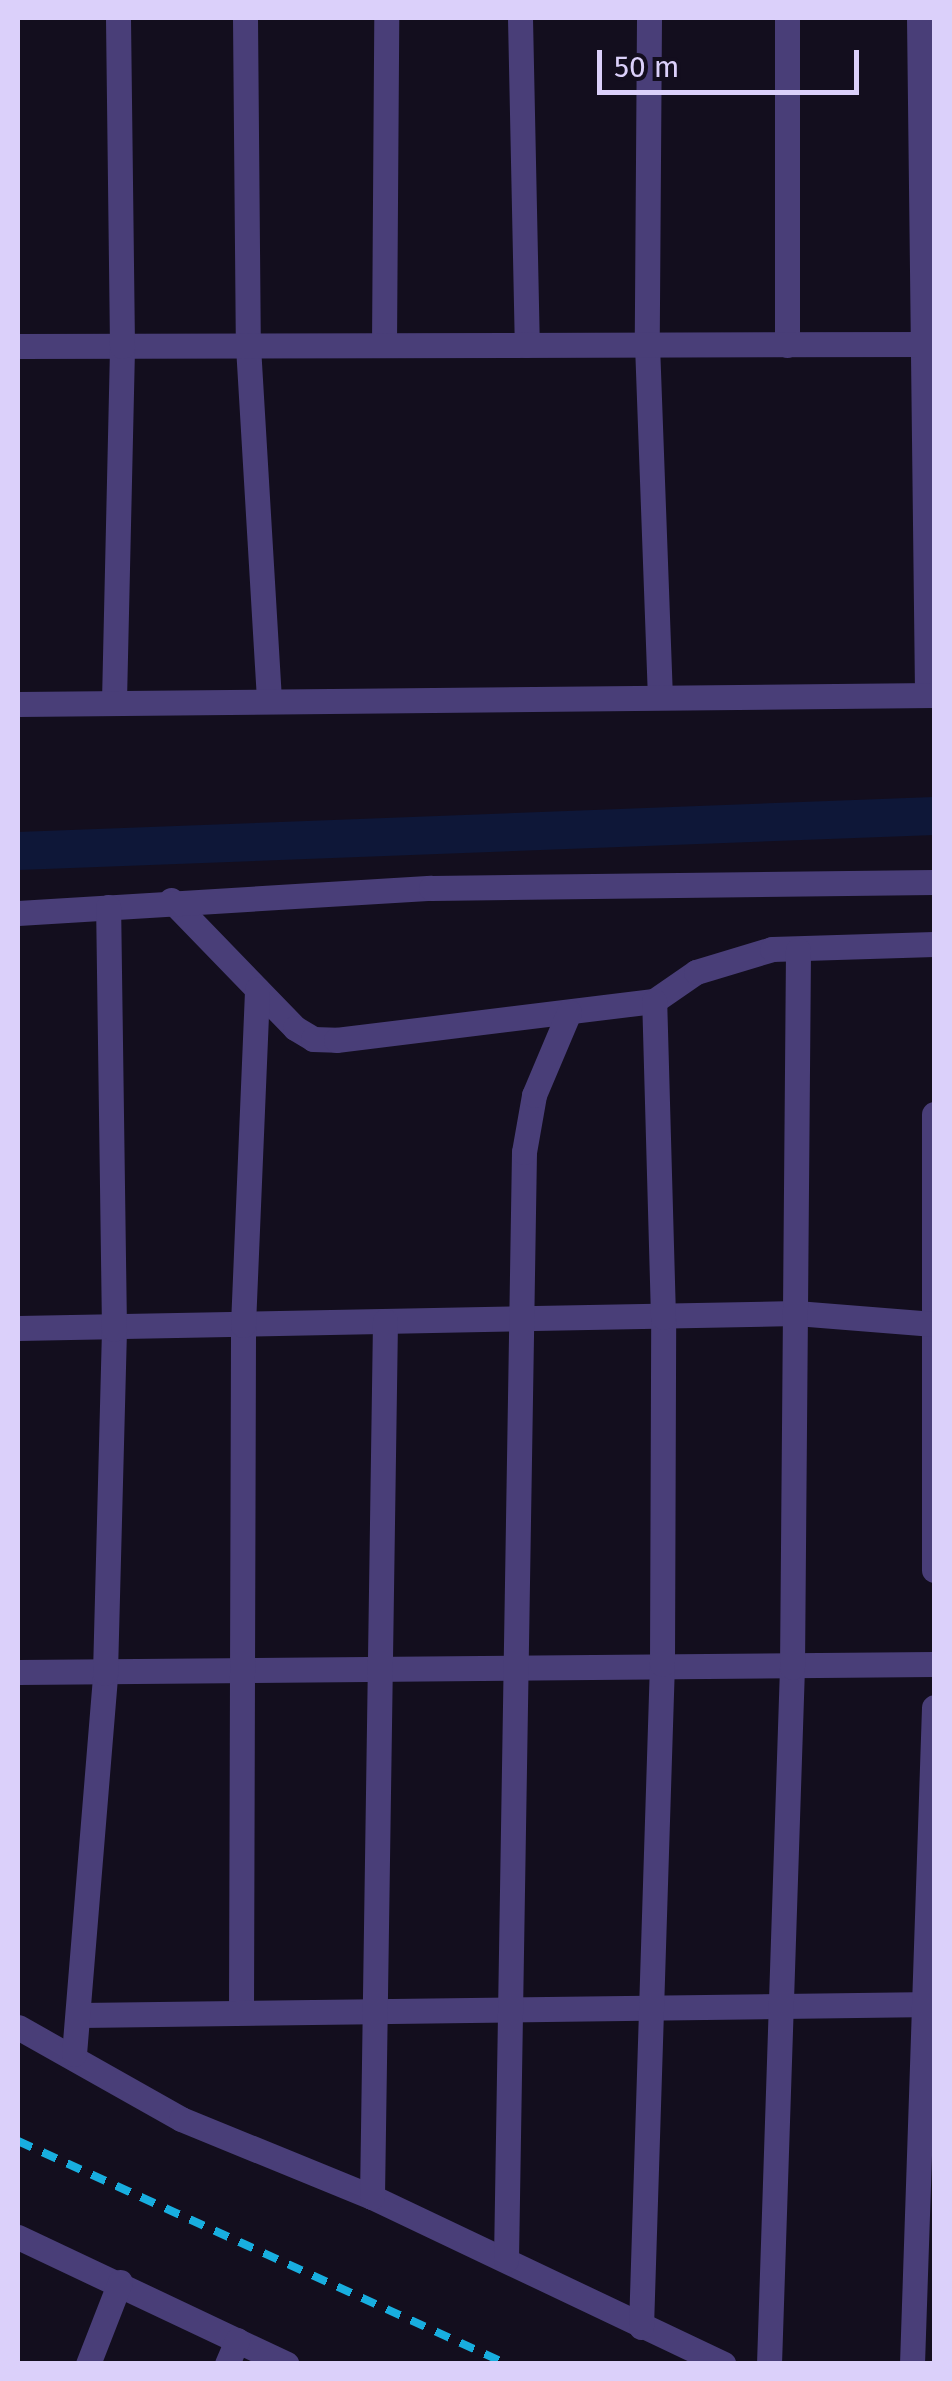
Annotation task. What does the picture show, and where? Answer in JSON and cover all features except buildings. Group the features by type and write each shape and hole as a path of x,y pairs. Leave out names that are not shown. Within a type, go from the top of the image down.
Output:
{"street":[{"path":"114,701 122,346 118,18"},
{"path":"246,18 248,346 269,700"},
{"path":"384,345 386,18"},
{"path":"520,18 528,345"},
{"path":"649,18 647,344 660,697"},
{"path":"787,18 787,345"},
{"path":"18,704 931,694 928,344 919,18"},
{"path":"18,346 928,344"},
{"path":"18,913 171,900 431,888 934,882"},
{"path":"171,900 313,1039 654,1001 730,958 798,950 934,944"},
{"path":"74,2054 105,1673 114,1329 108,907"},
{"path":"769,2364 784,2006 792,1667 798,950"},
{"path":"241,2012 243,1325 258,989"},
{"path":"641,2327 656,2006 662,1664 664,1316 654,1001"},
{"path":"506,2260 518,1322 527,1121 569,1012"},
{"path":"934,1114 934,1570"},
{"path":"18,1328 518,1322 796,1313 933,1324"},
{"path":"372,2197 378,2010 385,1321"},
{"path":"18,1672 382,1664 934,1664"},
{"path":"912,2364 930,2004 934,1706"},
{"path":"80,2015 930,2004"},
{"path":"18,2027 74,2054 181,2120 372,2197 723,2364"},
{"path":"18,2237 120,2282 232,2352 287,2364"},
{"path":"88,2364 120,2282"}],"waterway":[{"path":"18,851 934,816"}],"railway":[{"path":"18,2141 507,2364"}]}
